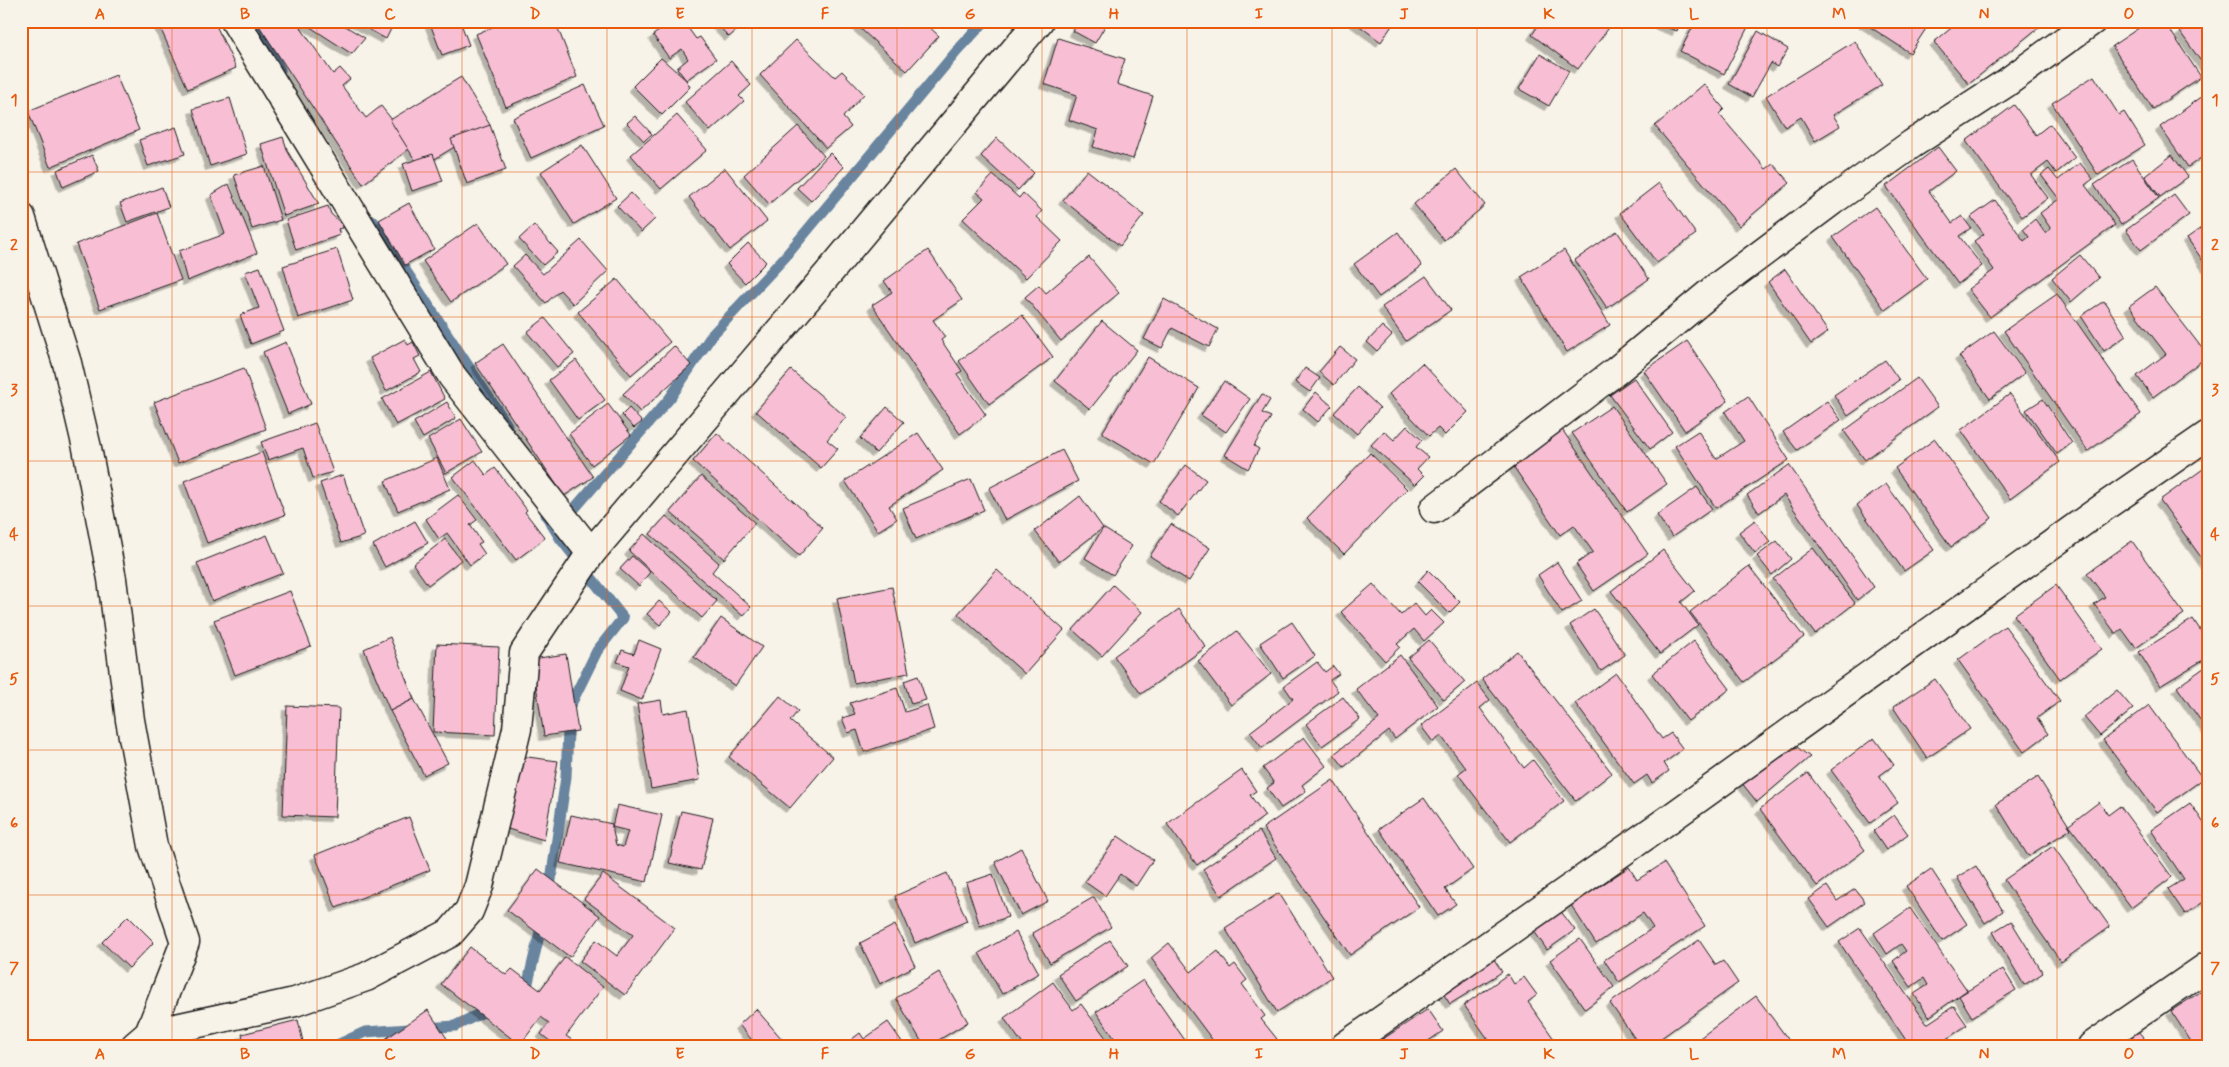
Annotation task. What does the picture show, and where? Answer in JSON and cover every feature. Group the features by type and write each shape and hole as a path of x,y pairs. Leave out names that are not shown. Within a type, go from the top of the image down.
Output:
{"street":[{"path":"235,21 452,376 591,553"},
{"path":"142,1040 295,1002 366,977 450,933 469,912 479,886 517,729 524,653 591,553 1039,21"},
{"path":"1434,509 1587,394 1716,287 1912,144 2006,83 2092,21"},
{"path":"21,218 67,363 88,448 112,579 130,720 153,846 185,942 142,1040"},
{"path":"1345,1046 1668,820 2108,504 2208,435"},
{"path":"2092,1046 2208,966"}],"building":[{"path":"157,21 214,21 236,68 188,89"},
{"path":"256,21 296,21 333,74 340,68 350,79 342,86 366,118 381,106 413,146 363,184"},
{"path":"306,21 337,21 365,38 352,54 304,23"},
{"path":"354,21 395,21 386,39"},
{"path":"429,21 460,21 469,45 442,55"},
{"path":"506,21 555,21 577,77 506,107 476,34"},
{"path":"674,21 683,21 696,39 700,37 716,59 686,80 677,68 688,59 682,49 669,58 653,35"},
{"path":"714,21 747,21 729,37"},
{"path":"852,21 923,21 939,36 907,71"},
{"path":"1079,21 1108,21 1095,43 1073,31"},
{"path":"1353,21 1395,21 1381,42"},
{"path":"1541,21 1614,21 1578,69 1532,35"},
{"path":"1649,21 1680,21 1677,31"},
{"path":"1696,21 1751,21 1724,74 1680,51"},
{"path":"1861,21 1931,21 1910,53"},
{"path":"1960,21 2043,21 2044,23 1969,84 1934,42"},
{"path":"2149,21 2164,21 2201,77 2153,109 2112,46"},
{"path":"2196,21 2208,21 2208,71 2180,32"},
{"path":"1758,31 1788,49 1777,67 1771,63 1752,97 1729,84"},
{"path":"1058,38 1125,59 1117,84 1153,96 1133,159 1093,147 1098,130 1069,120 1077,95 1044,84"},
{"path":"796,40 835,77 842,71 864,94 843,117 851,127 826,148 760,75"},
{"path":"1855,41 1882,85 1833,115 1840,126 1815,141 1801,117 1785,127 1766,96"},
{"path":"1540,54 1569,71 1549,106 1519,89"},
{"path":"661,58 686,80 690,87 662,115 633,86"},
{"path":"731,61 751,85 739,96 744,101 710,131 685,102"},
{"path":"116,75 139,130 50,167 28,111"},
{"path":"2094,76 2119,115 2124,112 2145,145 2098,175 2052,103"},
{"path":"461,77 490,125 420,168 390,120"},
{"path":"1704,84 1724,109 1719,114 1766,169 1773,164 1790,183 1739,226 1655,126"},
{"path":"585,85 604,125 531,158 513,118"},
{"path":"2207,93 2208,153 2188,167 2160,127"},
{"path":"230,98 247,154 210,166 193,109"},
{"path":"2014,105 2036,135 2050,124 2075,158 2056,173 2048,162 2031,175 2048,198 2022,217 1966,141"},
{"path":"677,115 707,150 661,189 631,155"},
{"path":"635,116 652,134 644,141 627,123"},
{"path":"490,125 506,170 467,184 451,139"},
{"path":"798,126 824,156 769,204 744,175"},
{"path":"176,127 185,154 148,166 139,140"},
{"path":"283,137 288,152 319,204 284,216 261,144"},
{"path":"997,138 1034,173 1018,190 981,156"},
{"path":"582,145 616,198 574,224 541,172"},
{"path":"1938,147 1956,171 1929,191 1952,223 1962,216 1971,228 1959,236 1982,266 1958,284 1886,186"},
{"path":"830,153 844,167 811,201 797,188"},
{"path":"433,154 443,181 412,191 403,164"},
{"path":"92,155 99,171 63,187 57,170"},
{"path":"2172,155 2188,177 2160,197 2145,176"},
{"path":"2132,159 2159,198 2121,225 2094,185"},
{"path":"2080,163 2093,179 2085,185 2115,225 1990,317 1968,289 1994,270 1974,241 1984,234 1971,217 1995,200 2024,241 2029,237 2023,229 2035,219 2045,233 2051,229 2040,213 2059,199 2041,175 2049,169 2058,180"},
{"path":"264,166 281,220 252,229 234,175"},
{"path":"725,168 767,221 730,250 689,197"},
{"path":"1456,169 1485,205 1444,240 1414,204"},
{"path":"1087,170 1144,215 1120,246 1063,200"},
{"path":"993,175 1019,198 1023,193 1042,211 1037,217 1062,241 1026,278 963,219 984,198 977,192"},
{"path":"1659,183 1696,234 1657,263 1620,213"},
{"path":"229,184 257,253 187,281 179,251 225,234 211,195"},
{"path":"162,187 169,207 127,222 120,203"},
{"path":"631,193 655,219 641,232 617,206"},
{"path":"2174,195 2189,215 2141,250 2126,230"},
{"path":"409,203 434,249 405,265 379,220"},
{"path":"328,206 331,214 345,227 338,229 340,235 296,250 286,220"},
{"path":"1875,207 1927,279 1885,310 1833,237"},
{"path":"157,213 181,280 100,309 76,244"},
{"path":"478,223 506,264 451,302 423,261"},
{"path":"2208,223 2208,268 2187,238"},
{"path":"534,225 558,252 543,265 519,239"},
{"path":"1617,231 1649,279 1607,308 1575,260"},
{"path":"1398,232 1422,266 1379,297 1354,264"},
{"path":"581,240 608,271 573,304 560,290 546,303 513,266 525,255 543,274"},
{"path":"748,243 766,262 745,283 727,264"},
{"path":"337,249 353,300 298,318 283,266"},
{"path":"928,250 962,300 933,320 945,337 941,340 962,371 957,374 986,415 960,434 872,305 892,292 884,281"},
{"path":"1564,250 1610,325 1567,352 1521,277"},
{"path":"2080,255 2099,278 2071,302 2052,278"},
{"path":"1089,257 1119,293 1061,341 1025,297 1039,285 1046,293"},
{"path":"260,267 284,331 251,344 240,315 259,308 245,272"},
{"path":"1785,269 1828,332 1811,344 1768,282"},
{"path":"1426,276 1451,310 1406,341 1382,307"},
{"path":"617,279 670,342 631,375 578,312"},
{"path":"2155,287 2208,356 2153,397 2137,376 2166,354 2129,306"},
{"path":"2057,294 2141,414 2088,451 2004,331"},
{"path":"1164,299 1218,329 1209,347 1172,328 1162,348 1144,339"},
{"path":"2104,301 2126,336 2104,351 2081,316"},
{"path":"1022,315 1053,357 989,404 959,361"},
{"path":"545,318 574,354 557,367 527,332"},
{"path":"1102,321 1137,350 1090,409 1055,381"},
{"path":"1382,326 1392,335 1377,351 1367,342"},
{"path":"1994,331 2025,373 1990,399 1959,356"},
{"path":"405,339 408,345 413,342 420,356 414,359 421,372 386,391 370,358"},
{"path":"1687,341 1728,401 1685,431 1644,371"},
{"path":"286,342 311,404 288,414 263,352"},
{"path":"503,344 593,477 564,496 475,363"},
{"path":"674,346 691,365 640,412 623,394"},
{"path":"1340,347 1355,359 1334,385 1319,372"},
{"path":"1148,357 1199,388 1154,464 1102,433"},
{"path":"576,360 605,400 578,420 549,380"},
{"path":"1885,360 1899,380 1848,416 1834,395"},
{"path":"1422,363 1468,412 1445,435 1438,428 1429,436 1389,394"},
{"path":"244,368 266,429 178,463 154,402"},
{"path":"1305,368 1320,378 1310,392 1295,382"},
{"path":"791,370 846,417 827,440 838,449 821,468 756,411"},
{"path":"431,372 445,399 396,425 382,399"},
{"path":"1634,378 1672,432 1650,449 1610,395"},
{"path":"1917,378 1938,407 1865,460 1844,431"},
{"path":"1224,381 1250,399 1226,432 1201,415"},
{"path":"1358,387 1380,408 1357,434 1334,413"},
{"path":"1316,392 1332,406 1318,422 1303,409"},
{"path":"1262,394 1270,400 1262,413 1271,417 1254,446 1259,449 1248,469 1225,455"},
{"path":"2010,394 2060,462 2010,499 1961,430"},
{"path":"1748,396 1789,460 1716,508 1675,446 1698,431 1716,459 1744,441 1725,412"},
{"path":"2043,399 2072,443 2057,454 2026,410"},
{"path":"1827,401 1841,420 1797,450 1783,432"},
{"path":"447,402 456,418 423,438 414,422"},
{"path":"608,404 631,435 592,465 569,434"},
{"path":"1612,406 1667,484 1627,512 1572,433"},
{"path":"887,407 904,422 876,453 860,438"},
{"path":"629,408 642,422 634,428 622,415"},
{"path":"461,419 482,452 446,473 428,439"},
{"path":"315,423 333,472 313,478 303,448 268,460 261,442"},
{"path":"1407,426 1422,440 1416,447 1428,457 1417,469 1424,476 1415,485 1371,445 1384,431 1394,440"},
{"path":"1561,428 1648,554 1594,591 1576,564 1593,552 1574,525 1560,535 1511,463"},
{"path":"717,433 823,528 799,556 693,461"},
{"path":"918,433 943,470 889,506 897,519 878,531 845,481"},
{"path":"1935,439 1992,518 1951,547 1895,468"},
{"path":"1062,450 1078,481 1005,520 989,488"},
{"path":"262,452 285,515 207,543 184,481"},
{"path":"1370,453 1407,489 1344,554 1307,518"},
{"path":"437,458 450,489 398,511 385,481"},
{"path":"475,460 486,475 495,468 527,510 525,512 545,538 516,560 453,477"},
{"path":"1186,465 1206,480 1178,516 1159,501"},
{"path":"1789,465 1874,587 1857,600 1784,495 1759,513 1747,495"},
{"path":"2203,469 2208,475 2208,567 2160,500"},
{"path":"343,475 364,536 341,543 320,483"},
{"path":"701,476 755,523 724,559 670,512"},
{"path":"971,479 984,510 916,539 903,508"},
{"path":"1886,484 1934,550 1904,571 1857,505"},
{"path":"1697,487 1712,509 1672,537 1657,515"},
{"path":"458,495 477,520 470,525 482,542 478,544 485,554 470,565 447,533 439,539 426,519"},
{"path":"1080,496 1103,528 1059,562 1035,531"},
{"path":"666,516 719,563 712,572 751,607 743,616 650,534"},
{"path":"1755,520 1770,542 1755,553 1739,532"},
{"path":"415,521 428,543 385,567 373,545"},
{"path":"1171,524 1210,548 1189,581 1150,556"},
{"path":"1103,528 1132,546 1113,575 1085,558"},
{"path":"644,534 717,601 702,618 629,551"},
{"path":"267,535 283,573 212,601 197,563"},
{"path":"445,539 461,560 428,585 413,564"},
{"path":"1777,541 1791,559 1772,575 1757,556"},
{"path":"2132,541 2184,614 2136,648 2122,629 2116,634 2094,604 2105,597 2087,573"},
{"path":"1813,548 1855,603 1815,634 1773,579"},
{"path":"1663,550 1695,591 1681,602 1698,625 1660,654 1611,591"},
{"path":"632,556 650,572 639,586 620,569"},
{"path":"1557,562 1582,601 1562,613 1538,575"},
{"path":"1749,566 1804,637 1744,682 1690,612"},
{"path":"997,570 1064,630 1025,674 958,614"},
{"path":"1428,570 1460,602 1449,613 1418,582"},
{"path":"1373,584 1401,615 1414,603 1425,616 1431,610 1444,623 1424,641 1414,629 1397,644 1400,647 1385,661 1341,612"},
{"path":"1113,585 1142,612 1102,656 1073,630"},
{"path":"2056,585 2102,649 2060,679 2014,615"},
{"path":"892,587 909,673 854,683 837,598"},
{"path":"290,591 311,646 235,675 214,620"},
{"path":"659,601 672,612 660,625 647,614"},
{"path":"1179,609 1206,647 1141,694 1114,656"},
{"path":"1594,609 1625,655 1601,671 1570,625"},
{"path":"721,618 762,647 735,686 694,657"},
{"path":"2193,619 2208,642 2208,657 2160,686 2139,652"},
{"path":"1292,622 1315,656 1283,678 1260,643"},
{"path":"2005,626 2060,701 2037,718 2048,734 2024,752 1958,660"},
{"path":"1237,631 1271,674 1231,705 1198,661"},
{"path":"390,637 414,699 390,711 364,649"},
{"path":"639,640 661,649 642,700 620,691 629,666 617,662 622,650 634,654"},
{"path":"1429,640 1465,682 1444,700 1408,658"},
{"path":"1694,641 1730,689 1688,721 1652,674"},
{"path":"437,644 499,647 495,735 433,732"},
{"path":"1517,651 1612,773 1576,801 1482,679"},
{"path":"566,654 578,731 544,736 532,659"},
{"path":"1400,655 1438,706 1395,739 1389,731 1344,767 1334,754 1379,719 1356,689"},
{"path":"1317,662 1325,672 1333,666 1339,674 1330,680 1338,691 1262,748 1250,732 1293,699 1284,686"},
{"path":"2208,665 2208,731 2177,687"},
{"path":"1616,673 1662,739 1671,733 1683,749 1664,763 1669,771 1652,783 1647,775 1634,784 1575,703"},
{"path":"918,676 926,700 911,704 904,681"},
{"path":"1935,679 1970,729 1927,758 1893,707"},
{"path":"1477,683 1490,700 1480,708 1524,768 1533,760 1564,801 1510,842 1458,774 1466,768 1441,736 1433,742 1421,726"},
{"path":"897,688 905,712 927,705 934,729 864,752 857,730 848,733 842,718 855,714 850,703"},
{"path":"2117,690 2133,709 2100,736 2084,717"},
{"path":"780,696 798,711 790,721 833,757 790,808 729,757"},
{"path":"1343,697 1360,719 1322,746 1306,724"},
{"path":"414,699 448,763 424,775 390,711"},
{"path":"661,700 663,714 688,709 700,780 651,789 637,704"},
{"path":"2149,705 2203,779 2157,812 2103,740"},
{"path":"287,706 339,708 335,817 283,815"},
{"path":"1304,737 1326,766 1302,785 1306,791 1281,808 1267,788 1274,783 1263,768"},
{"path":"1874,738 1894,765 1879,776 1898,803 1870,823 1831,770"},
{"path":"1797,747 1810,757 1757,802 1737,777"},
{"path":"520,756 558,761 544,840 508,829"},
{"path":"1242,770 1256,791 1250,795 1265,816 1197,865 1167,824"},
{"path":"1808,773 1865,850 1817,886 1760,809"},
{"path":"2038,777 2071,829 2028,856 1996,804"},
{"path":"1333,780 1419,907 1350,955 1263,828"},
{"path":"1424,798 1473,869 1445,889 1456,904 1438,916 1379,829"},
{"path":"2099,802 2108,815 2120,806 2172,877 2131,908 2069,825"},
{"path":"2190,803 2208,829 2208,899 2185,914 2168,889 2184,879 2151,830"},
{"path":"617,805 662,815 647,882 560,863 571,815 612,824 612,827","holes":["612,827 628,831 623,847 616,845"]},
{"path":"681,811 713,818 701,870 669,863"},
{"path":"1894,815 1908,834 1886,850 1873,831"},
{"path":"409,817 430,870 336,908 315,855"},
{"path":"1259,831 1276,858 1221,896 1203,869"},
{"path":"1118,836 1153,860 1136,886 1120,874 1105,896 1085,882"},
{"path":"2053,846 2110,927 2061,962 2004,880"},
{"path":"1021,848 1048,901 1021,915 995,862"},
{"path":"1664,863 1705,926 1619,982 1604,960 1653,928 1643,913 1596,944 1571,905 1629,867 1637,880"},
{"path":"1976,866 2003,911 1985,923 1957,877"},
{"path":"538,869 600,916 570,957 507,910"},
{"path":"1931,869 1967,924 1942,941 1906,886"},
{"path":"947,873 967,921 915,943 895,896"},
{"path":"603,874 675,928 625,995 580,961 596,940 617,956 633,935 584,899"},
{"path":"993,874 1008,917 980,926 966,883"},
{"path":"1827,886 1837,901 1855,889 1865,902 1829,927 1809,899"},
{"path":"1279,893 1332,977 1277,1012 1225,928"},
{"path":"1094,897 1111,927 1050,963 1032,933"},
{"path":"1910,908 1967,990 1929,1017 1914,994 1928,985 1924,978 1911,987 1893,961 1906,951 1901,944 1887,954 1874,933"},
{"path":"1559,909 1575,930 1547,950 1532,928"},
{"path":"128,916 154,942 129,968 102,942"},
{"path":"2011,921 2043,973 2024,985 1993,932"},
{"path":"895,925 915,966 880,984 860,943"},
{"path":"1860,928 1927,1024 1954,1006 1967,1025 1936,1046 1910,1046 1839,942"},
{"path":"1016,932 1039,973 1002,994 979,953"},
{"path":"1580,939 1614,987 1585,1009 1550,960"},
{"path":"1110,940 1128,966 1076,1001 1058,974"},
{"path":"1699,940 1716,965 1723,961 1738,983 1650,1046 1640,1046 1610,1003"},
{"path":"1169,943 1191,972 1218,951 1230,968 1235,964 1247,980 1242,984 1265,1016 1261,1019 1277,1039 1268,1046 1217,1046 1151,958"},
{"path":"470,947 506,975 512,969 540,990 565,957 603,987 566,1036 575,1042 573,1046 548,1046 551,1042 541,1034 549,1023 541,1017 520,1045 441,984"},
{"path":"1489,951 1502,972 1450,1004 1437,984"},
{"path":"2003,969 2016,990 1972,1017 1959,996"},
{"path":"939,972 968,1022 929,1046 924,1046 896,998"},
{"path":"1508,974 1514,984 1524,977 1537,995 1528,1002 1559,1046 1493,1046 1464,1005"},
{"path":"1143,980 1189,1046 1120,1046 1096,1012"},
{"path":"1053,982 1073,1010 1081,1004 1112,1046 1024,1046 1004,1018"},
{"path":"2208,987 2208,1046 2194,1046 2171,1011"},
{"path":"1756,996 1793,1046 1689,1046"},
{"path":"756,1009 788,1046 746,1046 752,1040 739,1025"},
{"path":"1428,1009 1443,1031 1421,1046 1383,1046 1380,1041"},
{"path":"428,1010 452,1046 375,1046"},
{"path":"298,1020 304,1046 245,1046 242,1034"},
{"path":"888,1022 905,1046 843,1046 860,1033 864,1039"},
{"path":"2137,1030 2151,1046 2119,1046"}],"waterway":[{"path":"255,21 280,70"},
{"path":"565,511 568,516 670,398 712,335 785,257 957,51 985,21"},
{"path":"373,221 507,425"},
{"path":"546,515 560,538 623,618 597,651 569,708 566,777 549,894"},
{"path":"521,993 526,991 543,919"},
{"path":"335,1046 365,1032 455,1026 493,1007"}]}
